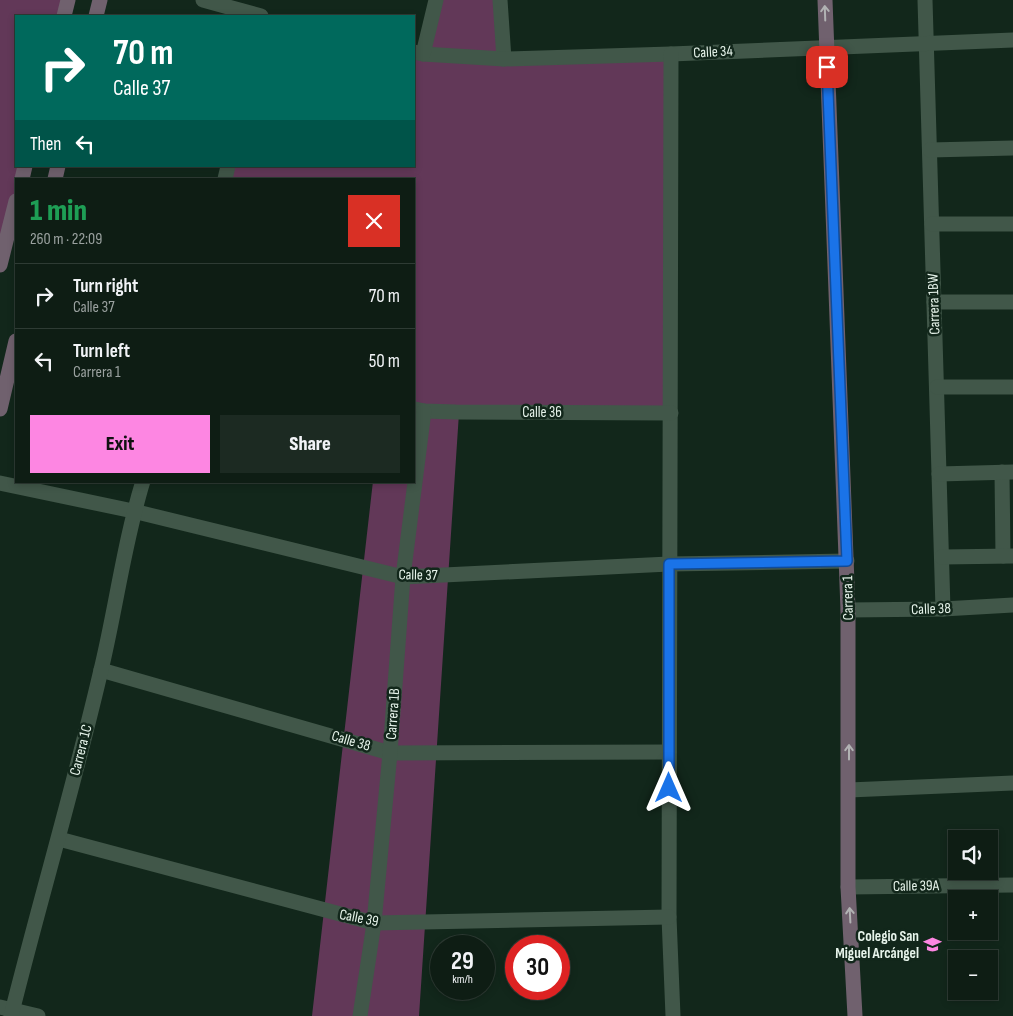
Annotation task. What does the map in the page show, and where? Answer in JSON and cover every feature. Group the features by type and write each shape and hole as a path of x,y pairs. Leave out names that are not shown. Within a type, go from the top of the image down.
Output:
{"main road":[{"path":"64,15 68,0"},
{"path":"96,15 100,0"},
{"name":"Carrera 1","path":"825,0 847,561 848,887 855,1016"},
{"path":"0,265 15,205"},
{"path":"0,409 15,345"}],"street":[{"path":"203,0 257,15"},
{"path":"418,53 436,0"},
{"path":"500,0 504,59"},
{"name":"Carrera 1BW","path":"925,0 943,609"},
{"name":"Calle 34","path":"418,53 504,59 1013,40"},
{"path":"671,54 669,917 672,1016"},
{"path":"930,150 1013,148"},
{"path":"932,224 1013,224"},
{"path":"934,302 1013,302"},
{"path":"936,387 1013,387"},
{"name":"Calle 36","path":"419,410 671,413"},
{"name":"Carrera 1B","path":"415,450 419,410"},
{"path":"939,474 1007,472 1008,556 942,557"},
{"name":"Calle 37","path":"0,483 134,511 402,578 669,564 847,561"},
{"name":"Carrera 1C","path":"8,1011 59,839 101,670 134,511 142,483"},
{"name":"Carrera 1B","path":"360,1016 374,923 412,483"},
{"name":"Calle 38","path":"848,610 943,609 1013,605"},
{"name":"Calle 38","path":"101,670 390,753 669,752"},
{"path":"849,790 1013,783"},
{"name":"Calle 39","path":"59,839 374,923 669,917"},
{"name":"Calle 39A","path":"848,887 1013,885"},
{"path":"8,1011 38,1016"}],"shaded area":[{"path":"0,0 68,0 64,15 15,15 15,167 24,167 15,178 15,205 0,265"},
{"path":"438,0 499,0 503,58 666,55 669,411 459,413 419,1016 312,1016 373,483 415,483 415,178 225,178 228,167 415,167 415,51 425,53"}],"place":[{"name":"Colegio San Miguel Arcángel","path":"933,945"}],"route":[{"path":"669,788 669,564 847,561 827,67"}]}
